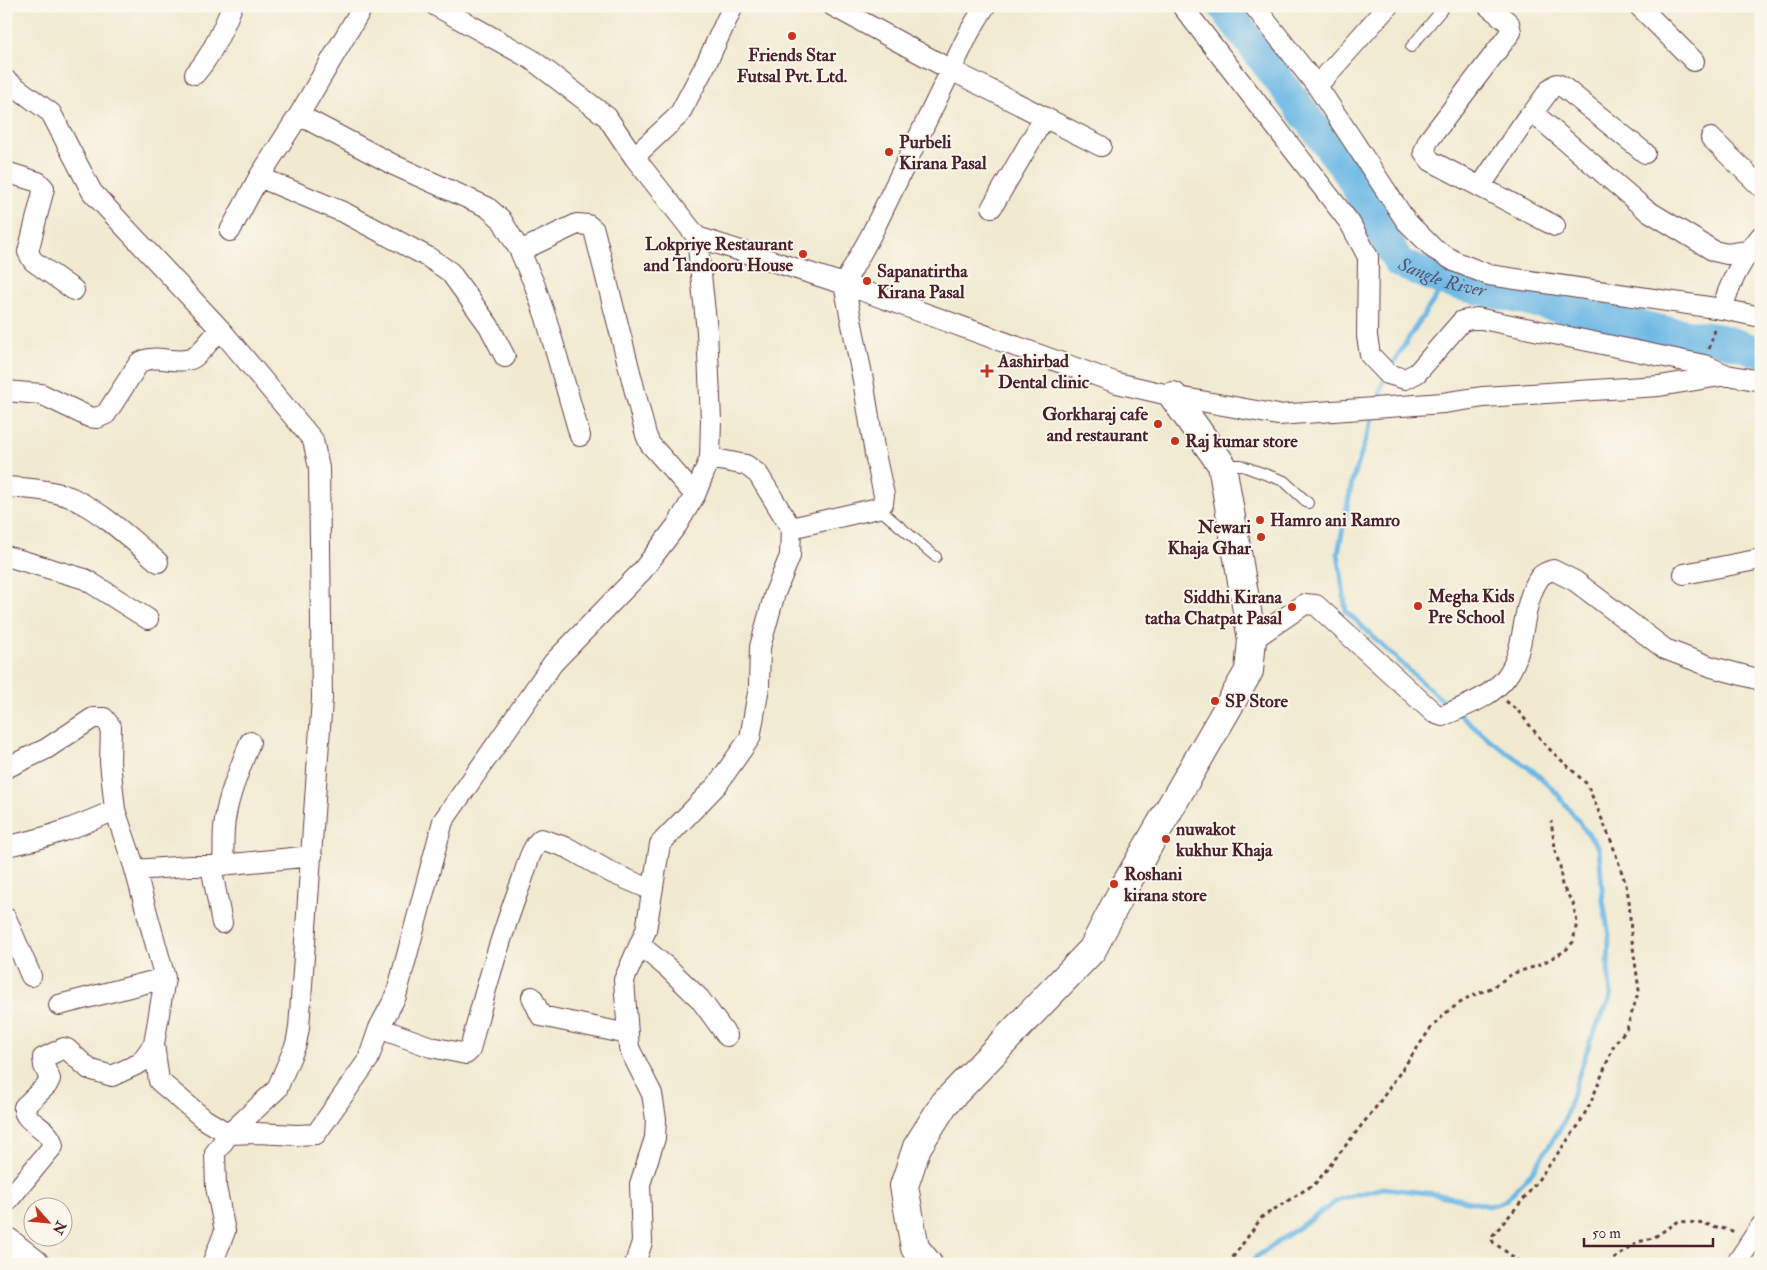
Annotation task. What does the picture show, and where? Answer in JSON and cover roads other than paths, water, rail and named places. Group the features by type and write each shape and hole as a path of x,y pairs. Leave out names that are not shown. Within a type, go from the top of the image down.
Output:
{"street":[{"path":"195,74 204,64 232,6"},
{"path":"230,231 259,177 299,116 363,6"},
{"path":"6,768 46,749 93,718 104,718 111,727 110,762 115,810 135,870 164,978 154,1044 159,1081 204,1119 229,1134 316,1134 368,1060 379,1028 396,996 443,821 553,663 642,571 678,525 695,495 710,458 711,420 707,331 697,237 634,157 608,117 531,59 436,6"},
{"path":"634,157 678,115 707,62 733,6"},
{"path":"834,6 951,70 1101,146"},
{"path":"792,528 878,508 883,503 884,495 844,284 871,235 970,31 985,6"},
{"path":"1182,6 1350,223 1368,257 1367,336 1370,355 1388,374 1405,379 1417,372 1462,321 1477,318 1704,365 1727,375 1761,381"},
{"path":"1254,6 1318,86 1406,222 1434,249 1456,262 1489,275 1722,309 1761,317"},
{"path":"1318,86 1388,6"},
{"path":"1488,6 1509,23 1510,32 1428,141 1424,152 1431,161 1555,226"},
{"path":"1639,6 1694,61"},
{"path":"6,80 51,113 92,192 220,329 313,440 319,468 322,699 299,1028 296,1044 277,1089 229,1134 215,1152 216,1187 225,1231 212,1264"},
{"path":"1480,187 1526,119 1532,114 1551,88 1557,84 1562,86 1644,154"},
{"path":"1532,114 1597,166 1645,209 1714,251 1727,254 1748,251"},
{"path":"299,116 396,166 487,206 501,219 520,252 535,286 580,436"},
{"path":"992,207 1044,118"},
{"path":"1711,138 1761,187"},
{"path":"6,172 38,182 44,188 28,252 33,261 74,290"},
{"path":"259,177 345,213 428,257 450,272 489,326 505,358"},
{"path":"520,252 577,224 588,225 594,230 646,435 650,444 695,495"},
{"path":"1722,309 1728,287 1748,251 1761,236"},
{"path":"697,237 844,284 1117,383 1173,396 1278,415 1443,403 1483,397 1659,386 1727,375"},
{"path":"6,391 41,394 89,417 97,418 106,414 139,363 147,358 175,361 194,358 220,329"},
{"path":"928,1264 915,1248 904,1186 917,1147 944,1104 1092,950 1126,884 1248,671 1252,640 1222,465 1173,396"},
{"path":"635,1264 642,1242 640,1184 655,1138 656,1119 652,1094 629,1048 624,980 646,930 660,844 717,785 750,738 759,687 760,647 775,593 790,556 792,528 758,474 746,465 710,458"},
{"path":"6,486 32,488 73,498 111,521 158,562"},
{"path":"6,556 85,579 148,618"},
{"path":"1684,574 1761,559"},
{"path":"1252,640 1305,604 1316,605 1434,713 1442,716 1490,693 1508,675 1517,655 1530,598 1538,579 1546,572 1554,570 1575,580 1665,648 1712,667 1761,680"},
{"path":"222,923 217,865 227,809 250,742"},
{"path":"6,846 23,843 88,822 115,810"},
{"path":"379,1028 431,1046 466,1054 470,1050 510,910 534,847 541,839 568,848 612,873 652,890"},
{"path":"135,870 312,856"},
{"path":"6,918 30,976"},
{"path":"640,945 670,969 700,999 728,1036"},
{"path":"59,1005 164,978"},
{"path":"532,997 541,1016 628,1034"},
{"path":"6,1203 52,1146 50,1135 23,1112 24,1107 50,1079 44,1066 43,1058 64,1048 89,1070 112,1076 140,1063 154,1044"},
{"path":"1736,1264 1760,1227"},
{"path":"6,1241 36,1264"}],"lane":[{"path":"1411,47 1445,6"},
{"path":"1222,465 1240,465 1284,481 1308,503"},
{"path":"878,508 936,557"}],"waterway":[{"name":"Sangle River","path":"1223,6 1348,172 1399,263 1446,282 1664,331 1719,339 1761,352"},
{"path":"1390,369 1446,282"},
{"path":"1378,404 1382,385 1386,377"},
{"path":"1375,412 1352,482 1338,553 1346,611 1450,707"},
{"path":"1252,1264 1256,1257 1340,1199 1383,1188 1436,1194 1489,1206 1505,1201 1532,1172 1563,1124 1590,1041 1611,996 1608,970 1609,935 1603,901 1599,848 1555,791 1536,773 1487,738 1459,714"}],"place":[{"name":"Friends Star Futsal Pvt. Ltd.","path":"792,36"},
{"name":"Purbeli Kirana Pasal","path":"889,152"},
{"name":"Lokpriye Restaurant and Tandooru House","path":"803,254"},
{"name":"Sapanatirtha Kirana Pasal","path":"867,281"},
{"name":"Aashirbad Dental clinic","path":"987,371"},
{"name":"Gorkharaj cafe and restaurant","path":"1158,424"},
{"name":"Raj kumar store","path":"1175,441"},
{"name":"Hamro ani Ramro","path":"1260,520"},
{"name":"Newari Khaja Ghar","path":"1261,537"},
{"name":"Megha Kids Pre School","path":"1418,606"},
{"name":"Siddhi Kirana tatha Chatpat Pasal","path":"1292,607"},
{"name":"SP Store","path":"1215,701"},
{"name":"nuwakot kukhur Khaja","path":"1166,839"},
{"name":"Roshani kirana store","path":"1114,884"}]}
